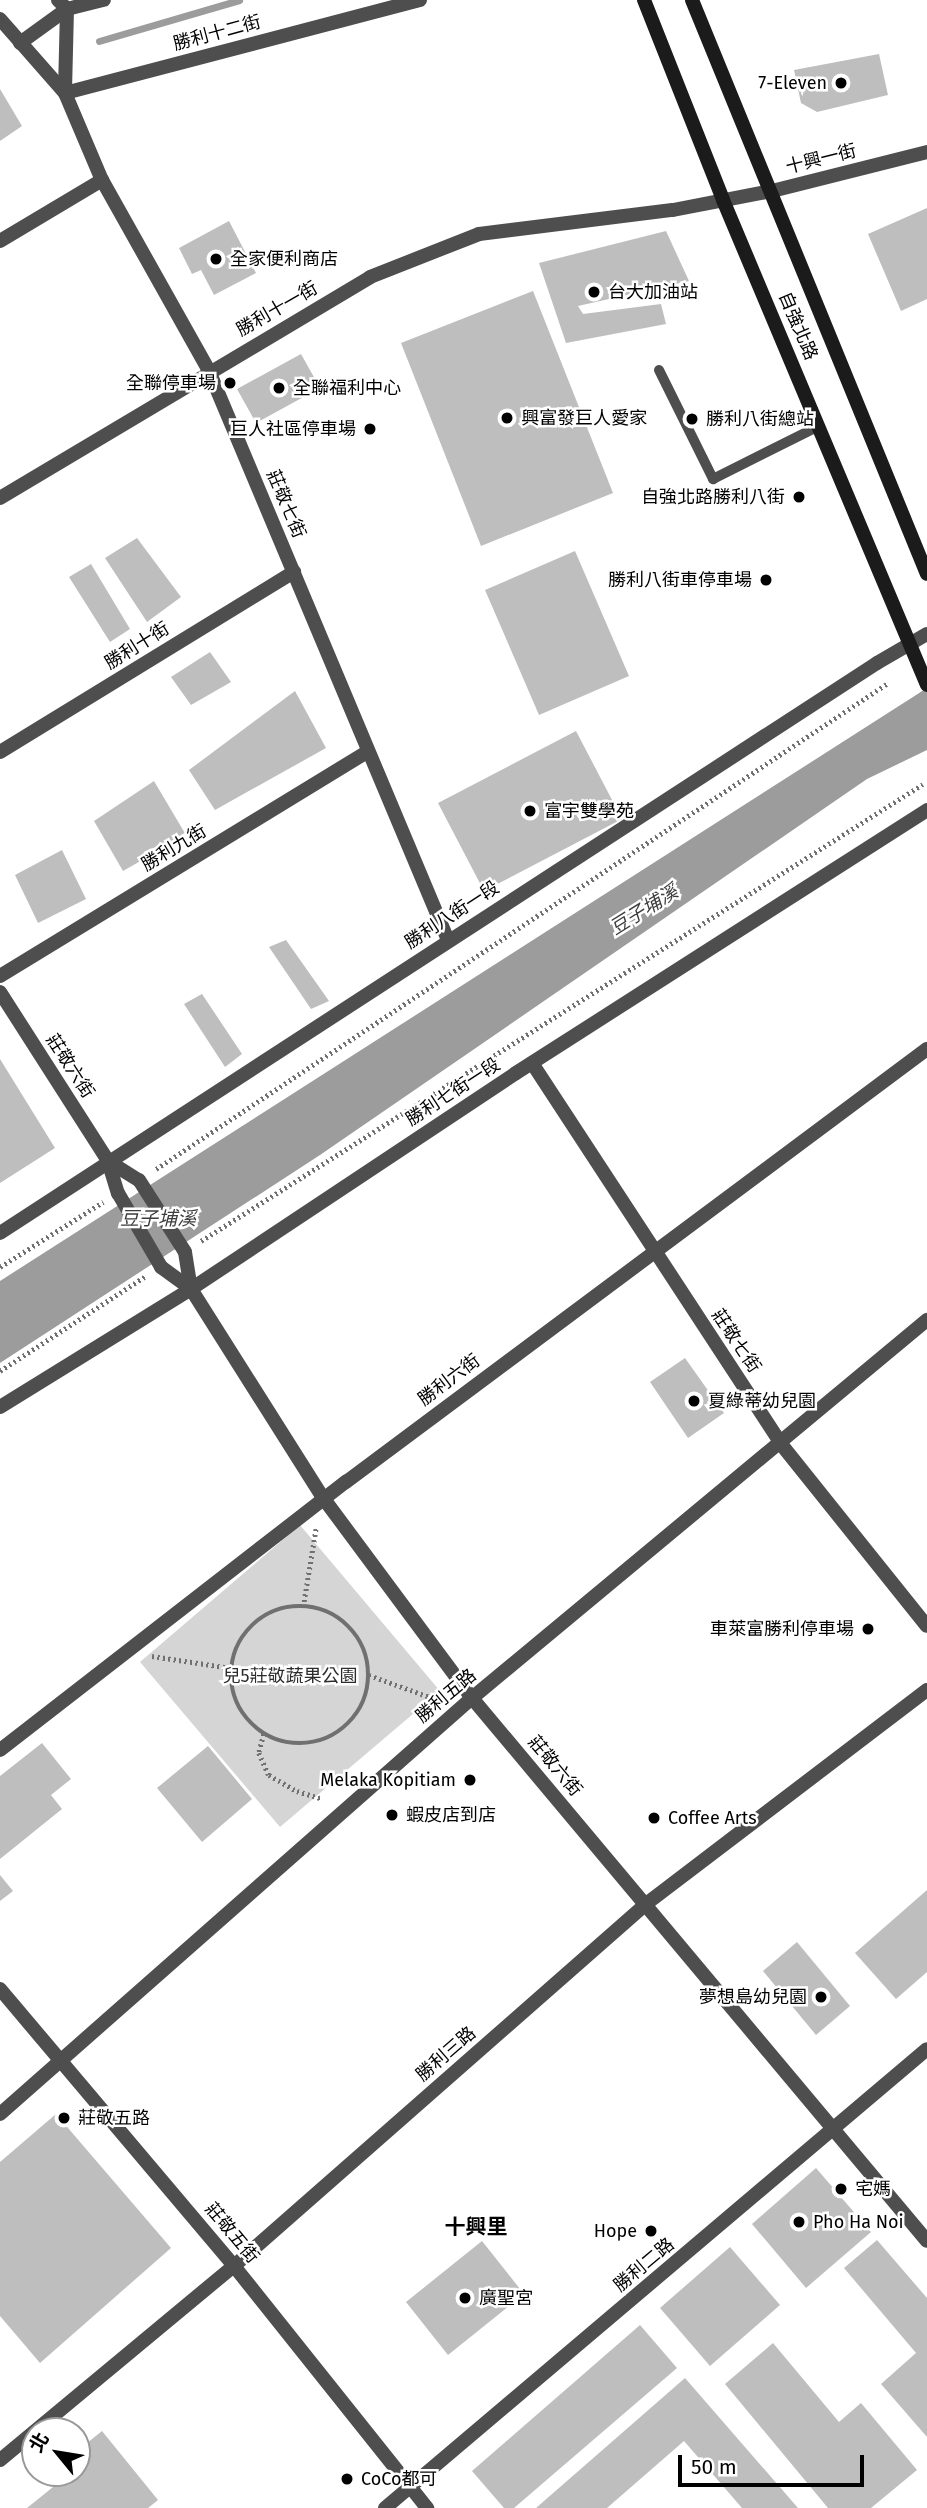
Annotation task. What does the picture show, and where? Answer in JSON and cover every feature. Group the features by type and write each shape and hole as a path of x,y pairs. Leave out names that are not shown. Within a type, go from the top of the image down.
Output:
{"main road":[{"name":"自強北路","path":"645,0 723,200 927,685"},
{"name":"自強北路","path":"692,0 927,574"}],"street":[{"path":"20,43 63,5 104,0"},
{"name":"勝利十二街","path":"65,93 420,0"},
{"name":"莊敬七街","path":"63,5 65,93"},
{"name":"莊敬七街","path":"0,19 65,93 102,180 209,371 448,940"},
{"name":"十興一街","path":"723,200 772,191 927,152"},
{"path":"0,242 102,180"},
{"name":"勝利十一街","path":"0,498 370,277 479,234 673,210 723,200"},
{"name":"勝利十街","path":"0,752 294,572"},
{"name":"勝利八街一段","path":"0,1233 448,940 927,634"},
{"name":"勝利九街","path":"0,976 367,752"},
{"name":"勝利七街一段","path":"0,1407 191,1289 532,1063 927,810"},
{"name":"莊敬六街","path":"0,992 108,1161"},
{"name":"勝利六街","path":"0,1750 324,1499 927,1049"},
{"name":"莊敬七街","path":"532,1063 782,1444 927,1626"},
{"path":"108,1161 139,1180 191,1248 191,1289"},
{"path":"108,1161 118,1193 161,1267 191,1289"},
{"name":"莊敬六街","path":"191,1289 324,1499 472,1698 646,1904 832,2132 927,2241"},
{"name":"勝利五路","path":"0,2114 472,1698 782,1444 927,1320"},
{"name":"勝利三路","path":"0,2460 234,2266 646,1904 927,1690"},
{"name":"莊敬五街","path":"0,1989 234,2266 427,2508"},
{"name":"勝利二路","path":"385,2508 927,2049"}],"lane":[{"path":"659,370 713,479 819,426"}],"path":[{"path":"156,1169 888,683"},
{"path":"191,1248 923,784"},
{"path":"0,1267 103,1202"},
{"path":"0,1371 146,1275"},
{"path":"303,1607 317,1526"},
{"path":"292,1606 303,1607 316,1607 337,1616 355,1632 365,1652 369,1675 366,1698 355,1717 338,1733 318,1742 296,1745 264,1734 240,1711 232,1690 231,1668 237,1645 251,1626 270,1612 292,1606"},
{"path":"125,1652 231,1668"},
{"path":"369,1675 435,1699"},
{"path":"264,1734 259,1752 269,1775 297,1791 323,1798"}],"green space":[{"name":"兒5莊敬蔬果公園","path":"300,1525 440,1691 280,1827 140,1662"}],"water":[{"name":"豆子埔溪","path":"927,688 927,750 867,779 320,1155 0,1363 0,1281"}],"building":[{"name":"7-Eleven","path":"879,54 888,95 817,112 801,103 794,70"},
{"path":"0,89 22,126 0,141"},
{"path":"927,208 927,299 901,311 868,234"},
{"name":"全家便利商店","path":"229,221 256,273 214,295 201,270 192,274 179,248"},
{"name":"台大加油站","path":"666,231 689,281 578,306 583,314 661,304 666,324 566,343 539,263"},
{"name":"興富發巨人愛家","path":"533,291 613,493 481,546 401,343"},
{"name":"全聯福利中心","path":"301,354 320,388 256,423 237,389"},
{"path":"137,538 181,597 147,622 105,558"},
{"path":"575,551 629,676 539,715 485,590"},
{"path":"91,564 130,629 110,642 69,577"},
{"path":"210,652 231,682 191,705 171,677"},
{"path":"295,691 326,748 215,810 189,770"},
{"name":"富宇雙學苑","path":"576,731 622,819 484,891 438,803"},
{"path":"154,781 186,835 123,871 94,821"},
{"path":"62,850 86,899 38,923 15,875"},
{"path":"286,940 329,1001 311,1009 269,947"},
{"path":"202,994 242,1054 225,1067 184,1004"},
{"path":"0,1059 55,1148 0,1183"},
{"path":"685,1358 724,1413 688,1438 650,1382"},
{"path":"42,1743 71,1779 51,1795 62,1809 0,1859 0,1776"},
{"path":"208,1746 252,1799 202,1842 157,1788"},
{"path":"0,1875 13,1891 0,1901"},
{"path":"927,1890 927,1972 896,1999 855,1953"},
{"path":"797,1942 850,2006 816,2035 763,1971"},
{"path":"56,2114 171,2248 40,2363 0,2316 0,2162"},
{"path":"816,2168 871,2232 806,2288 752,2224"},
{"path":"877,2240 927,2298 927,2437 881,2384 916,2353 844,2268"},
{"name":"廣聖宮","path":"482,2241 524,2294 448,2355 406,2302"},
{"path":"730,2247 780,2305 710,2366 660,2308"},
{"path":"640,2325 677,2368 514,2508 504,2508 472,2471"},
{"path":"773,2343 839,2422 861,2403 917,2470 871,2508 828,2508 725,2384"},
{"path":"685,2378 798,2508 742,2508 684,2441 607,2508 536,2508"},
{"path":"102,2431 158,2500 148,2508 27,2508 53,2487 91,2487 91,2440"}],"waterway":[{"path":"99,41 239,0"}],"place":[{"name":"7-Eleven","path":"841,83"},
{"name":"全家便利商店","path":"216,259"},
{"name":"台大加油站","path":"594,292"},
{"name":"全聯停車場","path":"230,383"},
{"name":"全聯福利中心","path":"279,388"},
{"name":"興富發巨人愛家","path":"507,418"},
{"name":"勝利八街總站","path":"692,419"},
{"name":"巨人社區停車場","path":"370,429"},
{"name":"自強北路勝利八街","path":"799,497"},
{"name":"勝利八街車停車場","path":"766,580"},
{"name":"富宇雙學苑","path":"530,811"},
{"name":"夏綠蒂幼兒園","path":"694,1401"},
{"name":"車萊富勝利停車場","path":"868,1629"},
{"name":"Melaka Kopitiam","path":"470,1780"},
{"name":"蝦皮店到店","path":"392,1815"},
{"name":"Coffee Arts","path":"654,1818"},
{"name":"夢想島幼兒園","path":"821,1997"},
{"name":"莊敬五路","path":"64,2118"},
{"name":"宅媽","path":"841,2189"},
{"name":"Pho Ha Noi","path":"799,2222"},
{"name":"Hope","path":"651,2231"},
{"name":"廣聖宮","path":"465,2298"},
{"name":"CoCo都可","path":"347,2479"}],"district":[{"name":"十興里","path":"476,2227"}]}
